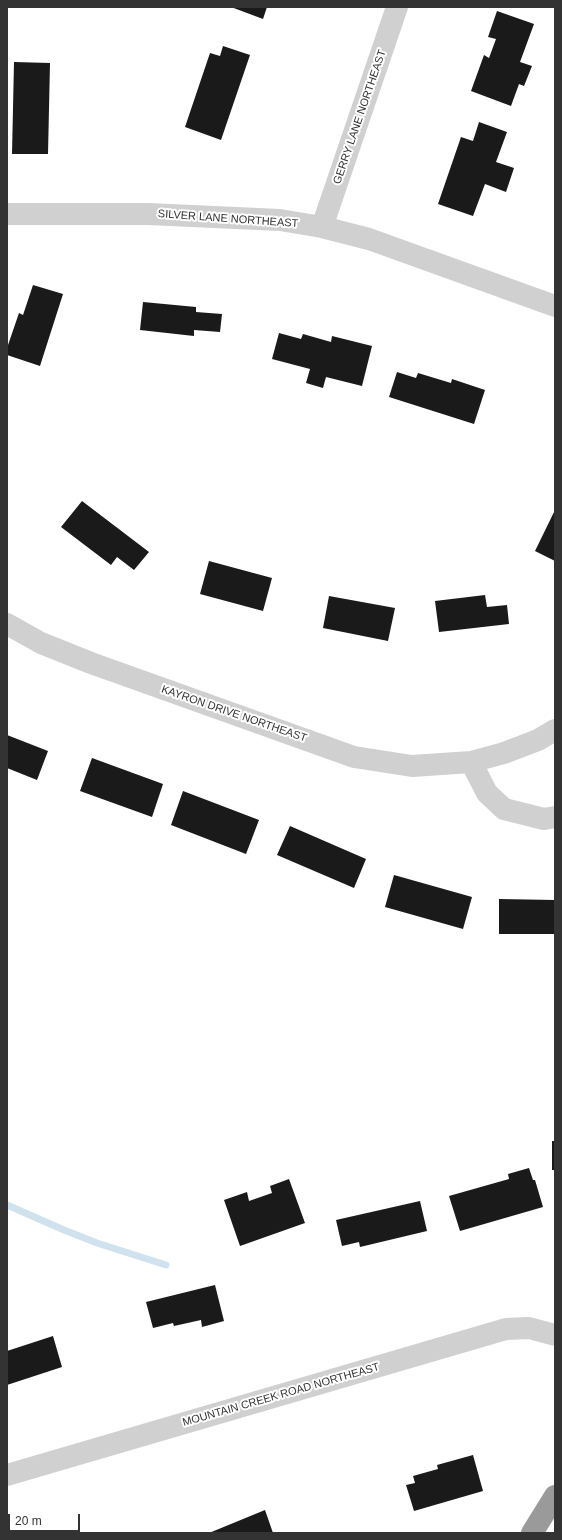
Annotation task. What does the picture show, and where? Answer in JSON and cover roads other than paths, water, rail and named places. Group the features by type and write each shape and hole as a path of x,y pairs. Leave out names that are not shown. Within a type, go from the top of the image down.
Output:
{"highway":[{"path":"532,1533 555,1496"}],"street":[{"name":"GERRY LANE NORTHEAST","path":"322,226 397,7"},
{"name":"SILVER LANE NORTHEAST","path":"7,214 148,214 280,220 322,226 369,239 555,306"},
{"name":"KAYRON DRIVE NORTHEAST","path":"7,624 41,643 90,664 354,756 412,766 471,762 504,753 538,740 555,730"},
{"path":"471,762 487,793 504,809 544,819 555,817"},
{"name":"MOUNTAIN CREEK ROAD NORTHEAST","path":"7,1475 506,1329 529,1328 550,1332 555,1335"}],"waterway":[{"path":"7,1205 97,1243 166,1265"}]}
